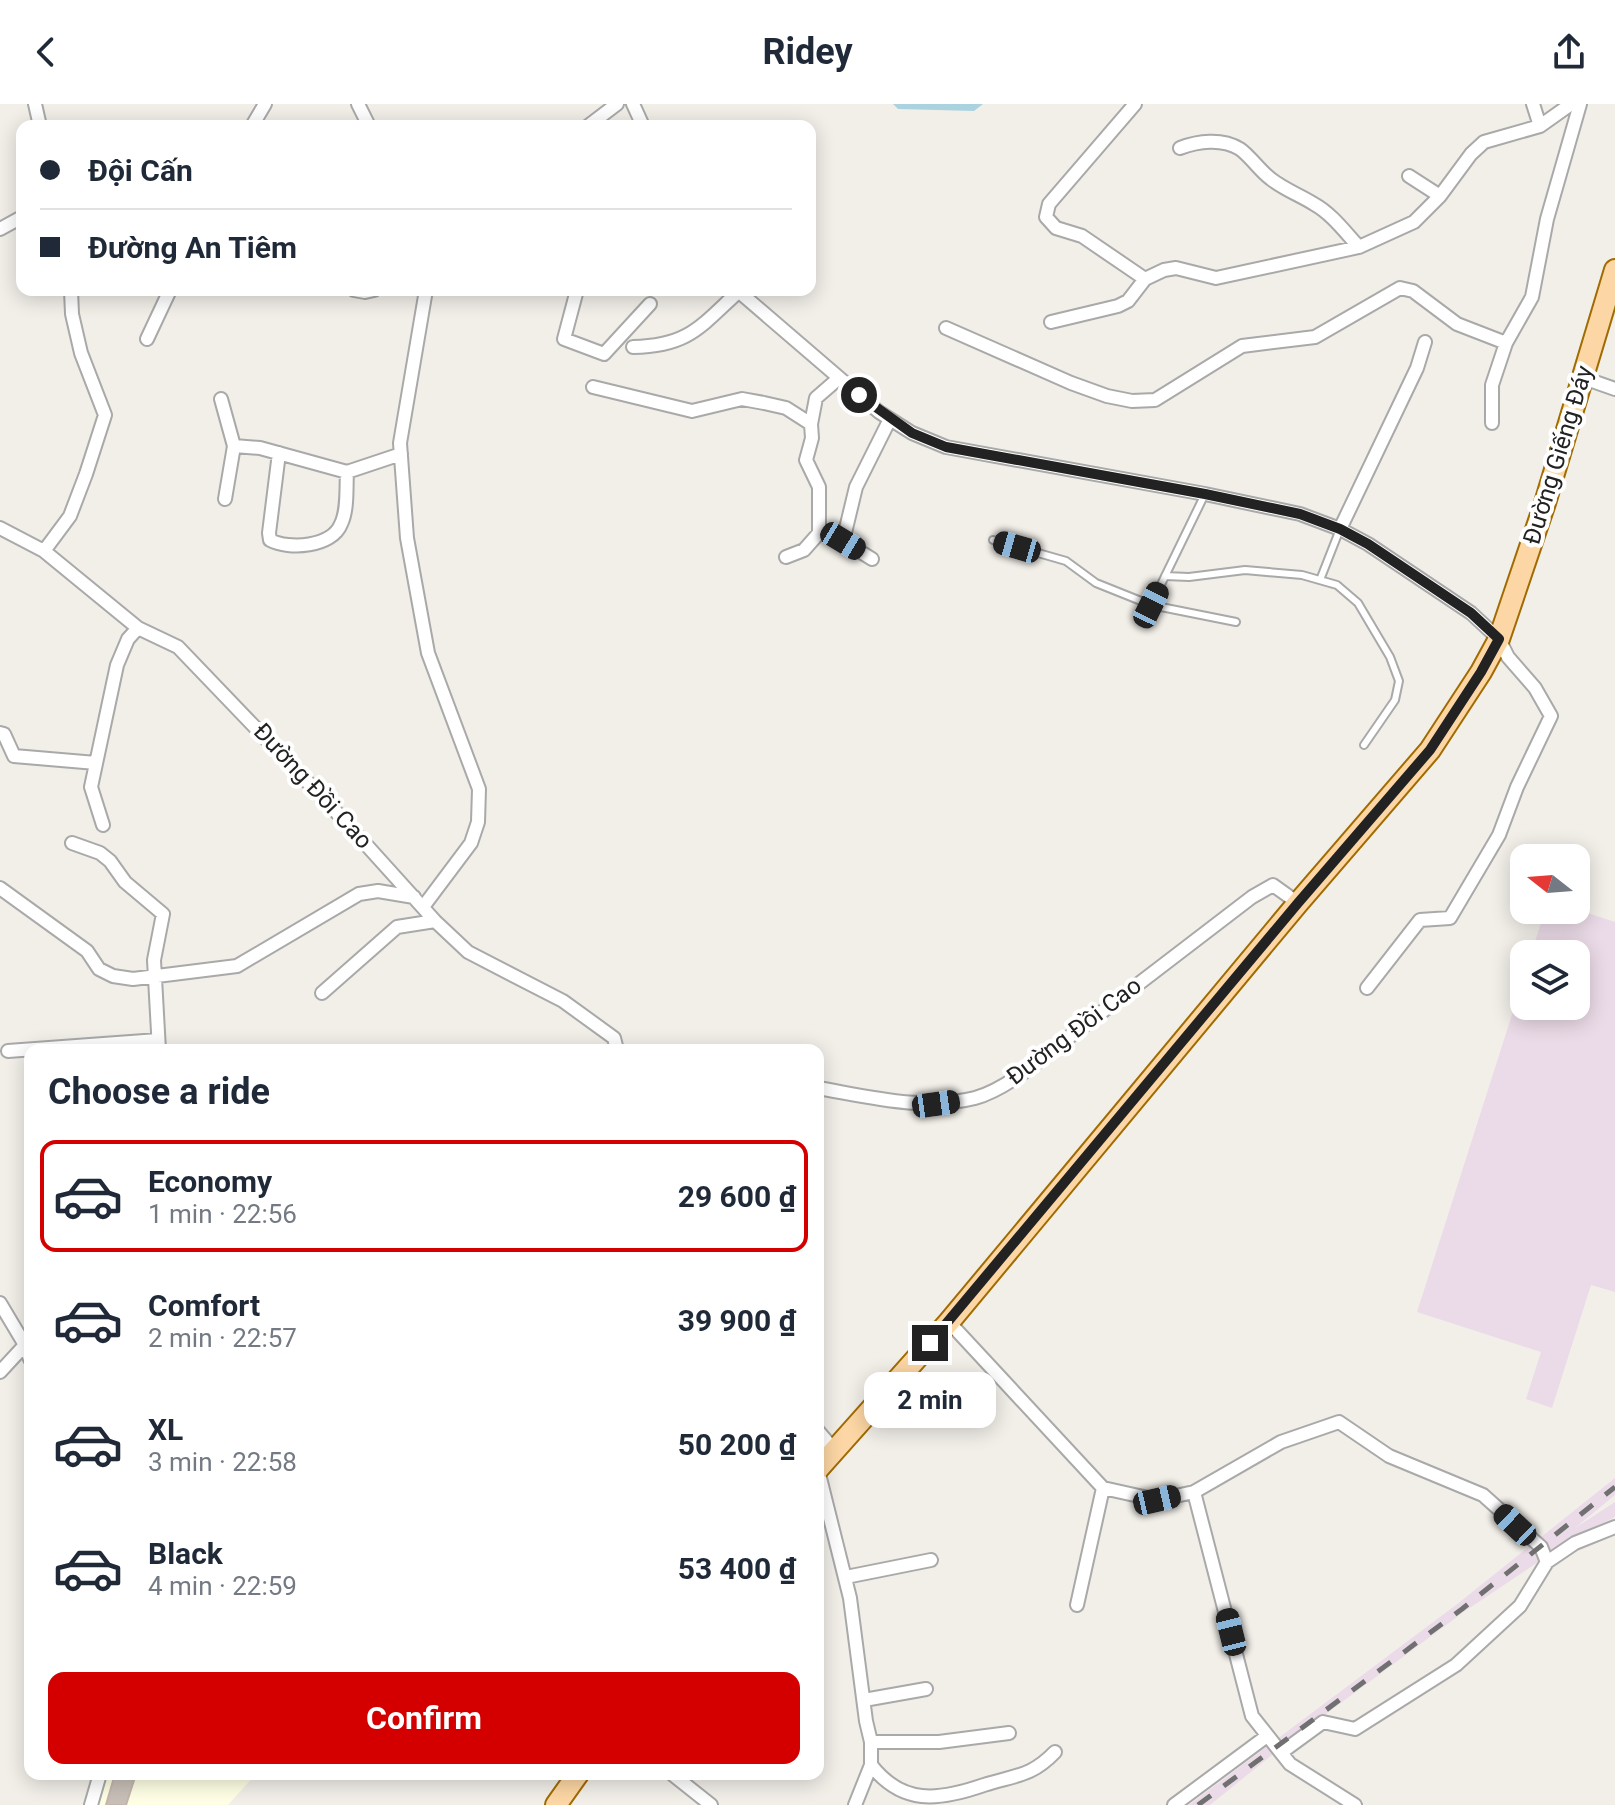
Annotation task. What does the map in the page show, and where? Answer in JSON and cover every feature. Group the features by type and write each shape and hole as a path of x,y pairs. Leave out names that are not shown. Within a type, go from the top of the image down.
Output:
{"main road":[{"name":"Đường Giếng Đáy","path":"824,1463 949,1322 1298,903 1430,750 1499,639 1545,503 1615,270"},
{"path":"556,1805 574,1780"}],"street":[{"path":"596,120 617,104"},
{"path":"1135,104 1049,204 1046,217 1056,228 1082,236 1145,279"},
{"path":"1533,104 1540,126"},
{"path":"1051,322 1118,306 1128,301 1145,279 1164,270 1176,268 1216,278 1359,247 1414,222 1440,196 1471,154 1484,142 1540,126 1571,104"},
{"path":"1492,423 1492,385 1506,343 1532,297 1547,219 1580,104"},
{"path":"1180,148 1197,141 1224,143 1241,150 1260,171 1285,190 1314,203 1330,216 1359,247"},
{"path":"1409,176 1440,196"},
{"path":"946,328 1071,383 1132,401 1155,400 1242,346 1315,337 1400,288 1413,291 1457,324 1506,343"},
{"path":"44,551 70,516 105,415 81,353 71,296"},
{"path":"147,339 167,296"},
{"path":"0,888 87,951 99,969 113,976 133,979 237,966 359,894 378,891 419,902 471,843 478,822 479,789 428,653 407,538 400,443 425,296"},
{"path":"575,296 564,339 604,354 650,304"},
{"path":"633,347 660,346 695,332 733,296"},
{"path":"744,296 839,378 912,433 946,447 1300,514 1340,529 1368,544 1471,613 1499,639 1508,657 1535,688 1551,716 1517,787 1499,835 1450,918 1420,920 1367,988"},
{"path":"1340,529 1417,368 1425,342"},
{"path":"1581,377 1615,389"},
{"path":"786,557 804,550 819,533 819,487 806,460 812,438 816,398 839,378"},
{"path":"593,387 692,411 742,399 786,408 811,424"},
{"path":"221,399 234,446 225,499"},
{"path":"872,559 843,541 856,487 890,419"},
{"path":"234,446 279,453 347,472 401,454"},
{"path":"279,453 269,533 270,540 275,543 306,544 325,539 336,532 343,519 347,472"},
{"name":"Đường Đồi Cao","path":"0,528 44,551 138,628 178,647 259,728 435,921 468,952 563,1001 614,1038 616,1044"},
{"path":"103,825 91,787 117,665 128,639 138,628"},
{"path":"0,733 4,734 14,756 96,763"},
{"path":"72,843 100,853 125,882 163,914 164,921 154,949 158,1044"},
{"name":"Đường Đồi Cao","path":"824,1089 901,1103 936,1104 976,1098 1007,1082 1052,1050 1252,897 1273,885 1298,903"},
{"path":"322,993 397,927 435,921"},
{"path":"8,1051 24,1050"},
{"path":"0,1303 24,1343"},
{"path":"949,1322 1103,1488 1157,1500 1194,1492 1281,1442 1339,1422 1389,1456 1483,1495 1541,1547 1547,1562"},
{"path":"0,1372 24,1346"},
{"path":"824,1438 835,1451"},
{"path":"1077,1605 1103,1488"},
{"path":"824,1492 846,1577 871,1742 871,1765 855,1805"},
{"path":"1194,1492 1252,1716 1290,1764 1355,1805"},
{"path":"1282,1752 1323,1722 1355,1729 1456,1665 1520,1606 1547,1562 1575,1543 1615,1527"},
{"path":"846,1577 931,1560"},
{"path":"864,1700 926,1689"},
{"path":"871,1742 939,1742 1009,1733"},
{"path":"1174,1805 1267,1736"},
{"path":"871,1765 880,1781 908,1798 936,1803 1040,1768 1055,1752"},
{"path":"91,1805 98,1780"},
{"path":"680,1780 711,1805"}],"lane":[{"path":"1151,605 1205,494"},
{"path":"1320,580 1340,529"},
{"path":"993,540 1066,561 1096,583 1151,605 1236,622"},
{"path":"1165,576 1189,577 1245,570 1302,575 1337,585 1358,603 1390,657 1399,681 1395,700 1364,745"}],"shaded area":[{"path":"1590,914 1615,922 1615,1292 1591,1285 1552,1408 1526,1399 1541,1352 1417,1312 1510,1020 1590,1020 1590,940 1535,940 1541,924 1590,924"},
{"path":"1615,1478 1615,1495 1575,1528 1615,1502 1615,1517 1580,1534 1465,1611 1288,1742 1210,1805 1189,1805 1456,1605"},
{"path":"102,1780 251,1780 228,1805 96,1805"}],"water":[{"path":"893,104 983,104 974,111 898,109"}],"building":[{"path":"113,1780 134,1780 126,1805 106,1805"}],"railway":[{"path":"1198,1805 1462,1609 1615,1487"}],"route":[{"path":"859,395 912,433 946,447 1205,494 1300,514 1340,529 1368,544 1471,613 1499,639 1430,750 930,1343"}]}
